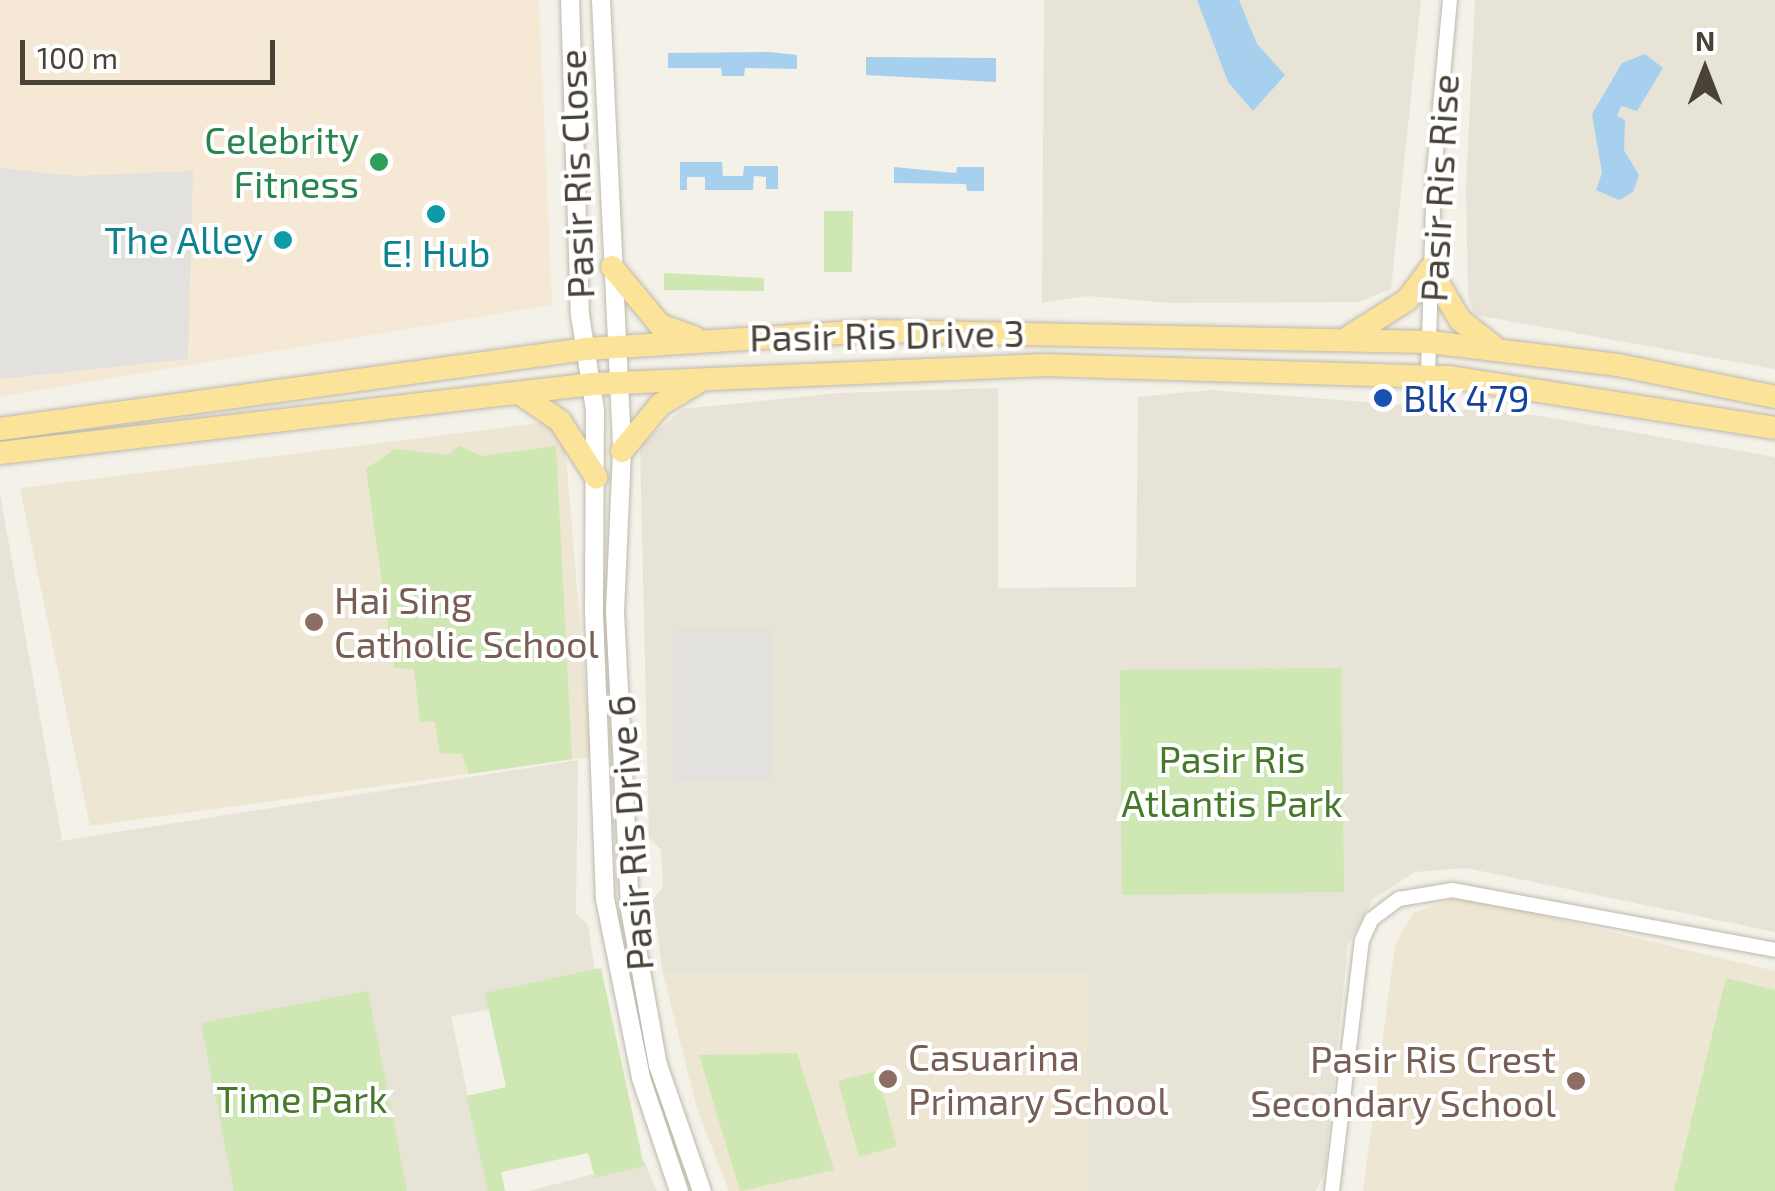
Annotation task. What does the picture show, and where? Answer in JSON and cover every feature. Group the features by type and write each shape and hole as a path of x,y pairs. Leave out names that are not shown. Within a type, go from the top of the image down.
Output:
{"main road":[{"path":"612,267 660,324 703,341"},
{"path":"1347,337 1407,300 1430,268 1460,320 1502,351"},
{"name":"Pasir Ris Drive 3","path":"0,428 586,348 988,330 1430,342 1618,365 1775,397"},
{"name":"Pasir Ris Drive 3","path":"0,453 605,383 1041,365 1428,376 1609,398 1775,428"},
{"path":"622,450 660,404 708,377"},
{"path":"516,392 560,420 596,476"}],"street":[{"name":"Pasir Ris Close","path":"570,0 574,154 586,348"},
{"name":"Pasir Ris Close","path":"601,0 613,346"},
{"name":"Pasir Ris Rise","path":"1428,376 1430,268 1450,0"},
{"path":"574,154 609,154"},
{"name":"Pasir Ris Drive 6","path":"613,346 605,383 596,476 594,614 605,900 642,1078 678,1191"},
{"name":"Pasir Ris Drive 6","path":"586,348 605,383 622,450 615,612 630,910 658,1065 702,1191"},
{"path":"1332,1191 1362,940 1372,919 1399,900 1452,890 1775,950"}],"shaded area":[{"path":"0,0 539,0 552,305 0,397"},
{"path":"1044,0 1421,0 1391,289 1358,302 1171,303 1087,296 1042,303"},
{"path":"1475,0 1775,0 1775,369 1475,315 1468,297 1466,187"},
{"path":"0,168 75,176 193,171 188,359 0,379"},
{"path":"998,388 998,588 1136,587 1138,397 1211,390 1534,415 1775,457 1775,932 1466,868 1415,872 1373,899 1348,944 1325,1170 1316,1191 1087,1191 1086,974 663,974 653,900 663,887 661,850 649,838 640,445 683,409 838,393"},
{"name":"Hai Sing Catholic School","path":"563,420 591,757 90,826 20,488"},
{"path":"0,494 62,840 41,844 578,760 576,914 588,925 598,992 451,1016 488,1191 0,1191"},
{"path":"673,629 771,629 771,781 673,781"},
{"name":"Pasir Ris Crest Secondary School","path":"1461,896 1775,971 1775,1191 1363,1191 1395,945 1413,913"},
{"name":"Casuarina Primary School","path":"663,974 1087,974 1087,1191 729,1191 697,1109"},
{"path":"644,1161 657,1191 529,1191"}],"green space":[{"path":"824,211 853,211 852,272 824,272"},
{"path":"664,273 764,278 764,291 664,290"},
{"path":"459,446 482,456 556,446 572,759 469,774 462,754 440,754 435,722 420,722 414,669 394,668 366,469 395,449 447,455"},
{"name":"Pasir Ris Atlantis Park","path":"1341,668 1344,892 1122,895 1120,670"},
{"path":"601,968 644,1166 595,1178 588,1153 501,1172 505,1191 488,1191 466,1096 506,1087 485,993"},
{"path":"1726,978 1775,990 1775,1191 1674,1191"},
{"name":"Time Park","path":"368,991 407,1191 234,1191 201,1023"},
{"path":"797,1053 834,1170 740,1191 699,1055"},
{"path":"877,1071 897,1146 859,1157 838,1081"}],"water":[{"path":"1197,0 1239,0 1257,44 1285,75 1253,111 1228,82"},
{"path":"668,53 797,55 797,69 745,68 744,76 722,76 721,68 668,68"},
{"path":"1645,54 1663,68 1637,111 1621,106 1617,116 1625,120 1624,150 1639,175 1633,192 1619,200 1596,190 1602,173 1592,114 1622,63"},
{"path":"866,57 996,58 996,82 866,75"},
{"path":"680,162 722,162 723,176 743,176 744,166 778,166 778,189 766,189 766,177 754,176 753,190 705,190 705,177 687,177 687,190 680,190"},
{"path":"894,167 956,173 957,167 984,167 984,191 967,191 966,184 894,183"}],"place":[{"name":"Celebrity Fitness","path":"379,162"},
{"name":"E! Hub","path":"436,214"},
{"name":"The Alley","path":"283,240"},
{"name":"Blk 479","path":"1383,398"},
{"name":"Hai Sing Catholic School","path":"314,622"},
{"name":"Casuarina Primary School","path":"888,1079"},
{"name":"Pasir Ris Crest Secondary School","path":"1576,1081"}]}
